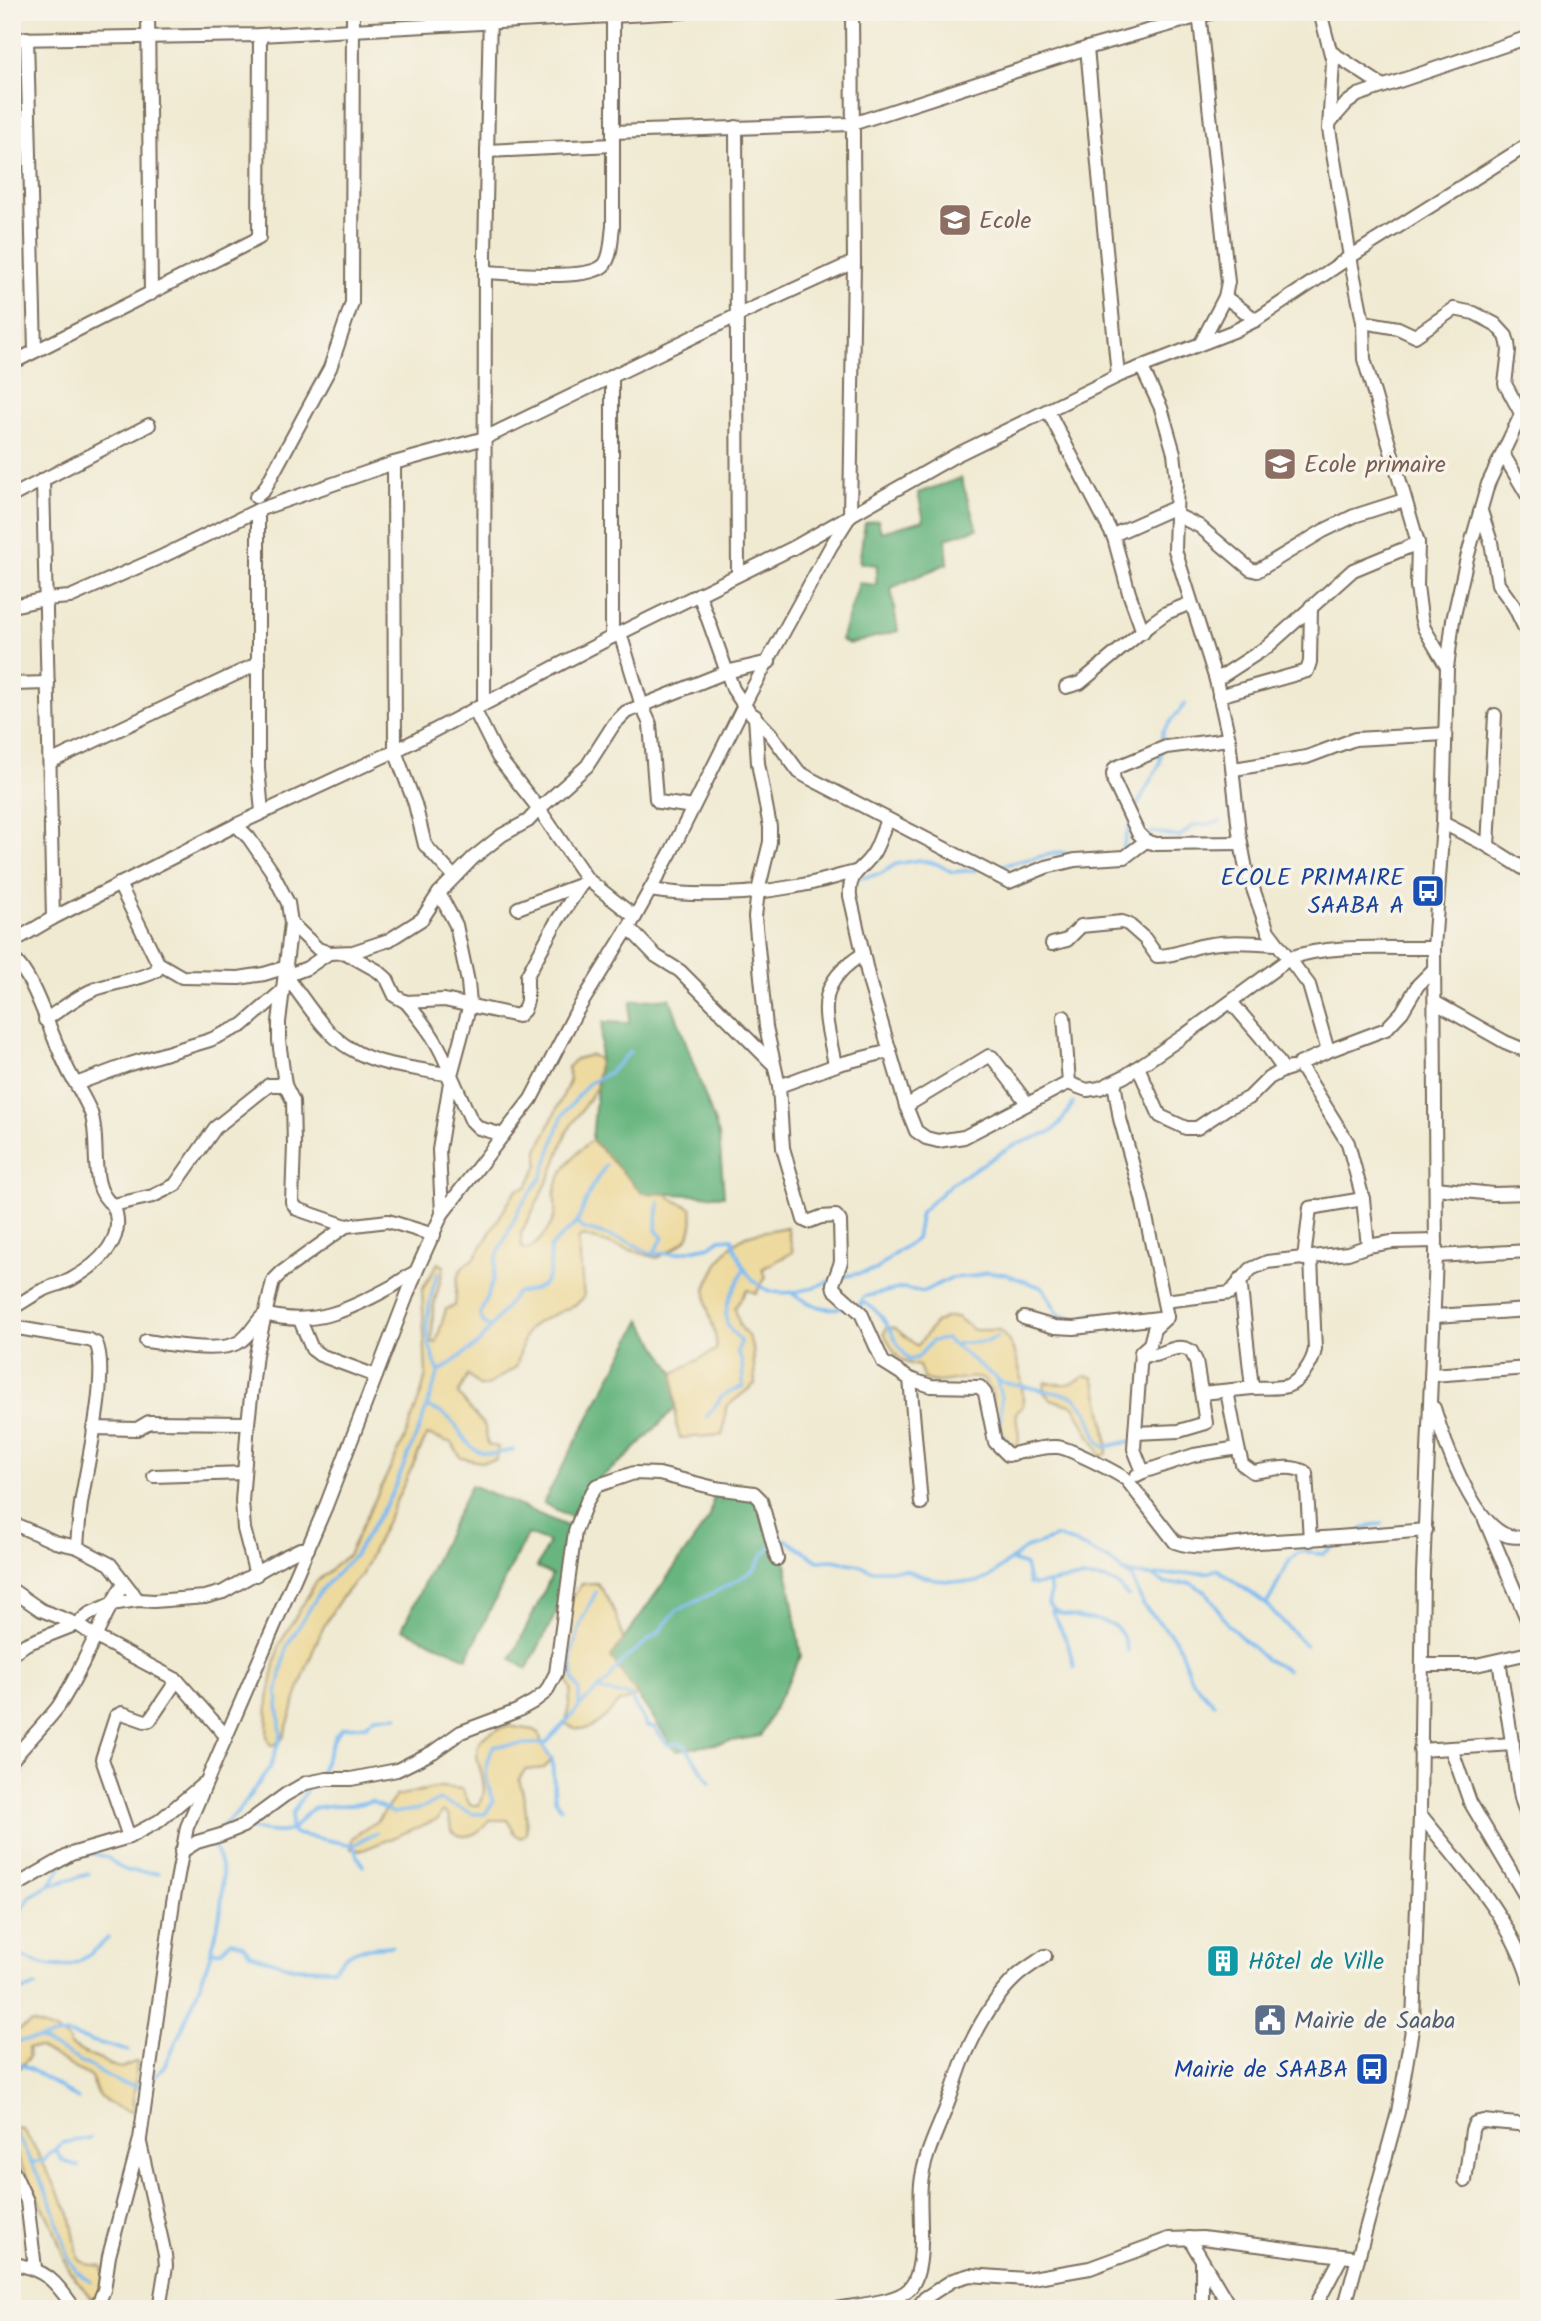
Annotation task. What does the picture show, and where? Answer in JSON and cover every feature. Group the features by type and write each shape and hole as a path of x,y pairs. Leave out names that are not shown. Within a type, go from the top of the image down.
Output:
{"street":[{"path":"148,12 151,294"},
{"path":"262,812 258,768 257,504 330,368 352,303 353,12"},
{"path":"12,39 260,35 490,18 684,12"},
{"path":"852,12 854,262 850,516 750,693 750,711 770,827 768,855 758,891 755,918 766,1027 779,1086 783,1148 801,1214 808,1222 821,1217 836,1216 841,1226 841,1262 833,1284 834,1289 861,1313 883,1362 910,1379 931,1386 980,1388 985,1393 995,1442 1008,1455 1056,1446 1068,1448 1127,1480 1179,1544 1211,1546 1426,1530"},
{"path":"488,151 736,127 852,124 1087,48 1199,14 1214,12"},
{"path":"1321,12 1334,75 1329,123 1363,322 1364,359 1418,543 1416,586 1421,617 1424,628 1447,668"},
{"path":"485,272 563,275 600,270 608,258 611,246 613,13"},
{"path":"1199,14 1227,268 1226,297 1200,343"},
{"path":"490,18 479,706 498,757 539,809 584,882 632,923 656,956 680,971 772,1063"},
{"path":"12,363 258,238 260,35"},
{"path":"1329,123 1352,99 1529,37"},
{"path":"27,38 35,351"},
{"path":"1087,48 1118,376"},
{"path":"1331,52 1383,86"},
{"path":"736,127 738,574"},
{"path":"12,942 53,918 262,812 395,751 850,516 956,455 1118,376 1256,320 1529,144"},
{"path":"12,606 81,593 257,504 485,438 854,262"},
{"path":"1226,297 1256,320"},
{"path":"1363,322 1398,328 1413,336 1420,334 1448,311 1459,309 1495,324 1506,335 1508,343 1504,379 1506,388 1522,415"},
{"path":"1142,368 1161,408 1174,453 1175,550 1216,680 1234,769 1246,869 1262,916 1277,944 1309,985 1328,1051"},
{"path":"612,376 616,635 650,724 656,799 659,802 693,807"},
{"path":"1344,2309 1398,2112 1413,2024 1430,1398 1435,1316 1434,948 1443,823 1447,668 1453,620 1488,484 1529,398"},
{"path":"1048,411 1113,535 1143,632"},
{"path":"12,496 149,425"},
{"path":"1503,454 1529,498"},
{"path":"394,463 395,751 415,804 425,845 454,877"},
{"path":"43,480 53,918"},
{"path":"1176,511 1199,526 1250,569 1257,571 1323,531 1354,516 1404,500"},
{"path":"1113,535 1176,511"},
{"path":"1480,511 1490,541 1498,584 1514,606 1529,637"},
{"path":"1216,680 1267,647 1357,567 1418,543"},
{"path":"699,594 733,689 799,772 1009,882 1046,867 1075,860 1125,857 1146,841"},
{"path":"1066,687 1080,683 1166,613 1191,604"},
{"path":"1219,696 1307,671 1310,662 1311,607"},
{"path":"50,762 259,663"},
{"path":"291,923 314,945 329,953 346,953 378,944 398,934 422,919 439,893 481,851 502,835 528,821 587,766 614,724 626,712 726,672 769,663"},
{"path":"12,684 48,683"},
{"path":"96,2309 104,2290 109,2256 139,2139 181,1852 189,1821 308,1549 416,1272 442,1214 531,1098 575,1014 632,923 693,807 750,711"},
{"path":"1488,846 1495,715"},
{"path":"1234,769 1298,759 1356,739 1445,734"},
{"path":"1229,739 1166,747 1115,768 1112,774 1139,833 1146,841 1156,844 1241,843"},
{"path":"887,819 873,855 855,872 849,886 850,896 863,954 906,1107 916,1131 938,1142 978,1132 1027,1103 1069,1083 1087,1090 1114,1082 1290,958 1302,953 1434,948"},
{"path":"1443,823 1488,846 1529,872"},
{"path":"236,825 250,838 271,870 288,903 291,923 279,1041 285,1085 293,1101 292,1202 297,1209 346,1227"},
{"path":"650,890 697,893 758,891 792,887 855,872"},
{"path":"518,908 584,882"},
{"path":"406,1002 444,1000 518,1016 527,1001 527,976 555,924 584,882"},
{"path":"119,884 158,963 182,977 196,979 286,972 307,968 329,953"},
{"path":"439,893 456,925 470,1004 451,1075 439,1150 442,1214"},
{"path":"1052,944 1067,940 1081,926 1122,922 1139,933 1157,956 1229,942 1277,944"},
{"path":"346,953 387,979 395,996 406,1002 433,1034 471,1120 479,1128 503,1135"},
{"path":"835,1065 825,1009 827,991 850,962 863,954"},
{"path":"12,958 18,962 30,982 63,1063 91,1113 96,1135 99,1191 105,1200 113,1205 118,1226 112,1244 103,1258 72,1279 39,1292 12,1308"},
{"path":"45,1020 91,990 152,973 157,970 158,963"},
{"path":"1138,1067 1160,1116 1186,1128 1197,1128 1227,1108 1249,1098 1269,1077 1387,1029 1402,1012 1418,985 1434,969"},
{"path":"286,972 322,1023 351,1050 384,1063 451,1075"},
{"path":"76,1084 130,1064 210,1041 243,1025 282,991"},
{"path":"1231,1002 1284,1070"},
{"path":"1436,1003 1505,1042 1529,1052"},
{"path":"1064,1017 1069,1083"},
{"path":"779,1086 835,1065 890,1051"},
{"path":"906,1107 989,1056 1027,1103"},
{"path":"1300,1064 1348,1143 1363,1199 1368,1246"},
{"path":"1114,1082 1120,1119 1142,1198 1167,1317"},
{"path":"113,1205 153,1196 175,1185 215,1128 269,1085 285,1085"},
{"path":"1436,1188 1493,1194 1529,1193"},
{"path":"1202,1393 1288,1385 1306,1370 1313,1359 1315,1338 1308,1258 1310,1208 1363,1199"},
{"path":"256,1575 244,1528 242,1501 256,1354 273,1282 282,1272 346,1227 388,1221 434,1235"},
{"path":"1164,1301 1230,1293 1251,1269 1267,1262 1348,1253 1392,1241 1436,1241"},
{"path":"1436,1256 1529,1251"},
{"path":"265,1314 300,1320 342,1312 416,1272"},
{"path":"1240,1279 1252,1388"},
{"path":"1435,1316 1529,1310"},
{"path":"146,1341 226,1347 248,1335 265,1314"},
{"path":"1024,1318 1055,1327 1074,1328 1167,1317"},
{"path":"1143,1472 1134,1449 1141,1355 1150,1344 1154,1329 1167,1317"},
{"path":"300,1320 312,1349 320,1355 376,1376"},
{"path":"12,1326 96,1342 101,1363 77,1547"},
{"path":"1135,1433 1179,1431 1205,1424 1202,1393 1191,1351 1181,1348 1141,1355"},
{"path":"1432,1375 1529,1368"},
{"path":"910,1379 921,1503"},
{"path":"1227,1391 1240,1461 1253,1472 1291,1468 1306,1474 1310,1540"},
{"path":"1430,1398 1443,1441 1484,1517 1506,1576 1529,1623"},
{"path":"93,1428 137,1429 149,1422 248,1423"},
{"path":"1127,1480 1194,1455 1238,1448"},
{"path":"154,1476 244,1473"},
{"path":"181,1852 197,1842 243,1826 306,1783 327,1779 351,1779 397,1770 433,1752 461,1732 517,1711 546,1692 556,1673 575,1531 596,1486 634,1473 659,1474 715,1488 754,1493 761,1500 777,1559"},
{"path":"1484,1517 1505,1535 1529,1536"},
{"path":"12,1523 55,1542 77,1547 110,1564 138,1600"},
{"path":"12,1654 26,1644 77,1624 89,1614 111,1604 205,1597 223,1592 282,1558 300,1549 308,1549"},
{"path":"12,1760 58,1706 124,1583"},
{"path":"12,1590 41,1610 77,1624 177,1680 226,1736"},
{"path":"12,1640 26,1644"},
{"path":"1423,1665 1465,1665 1499,1661 1529,1653"},
{"path":"1499,1661 1521,1798 1528,1819"},
{"path":"129,1836 102,1759 116,1716 122,1713 145,1721 150,1720 177,1680"},
{"path":"1420,1750 1513,1744"},
{"path":"1451,1748 1470,1802 1529,1902"},
{"path":"12,1888 71,1854 129,1836 159,1821 206,1782"},
{"path":"1420,1814 1523,1948 1529,1979"},
{"path":"835,2309 891,2299 904,2294 913,2285 919,2273 922,2174 928,2150 949,2103 962,2063 987,2014 1014,1979 1045,1956"},
{"path":"1465,2181 1475,2123 1483,2121 1529,2125"},
{"path":"139,2139 165,2255 166,2266 159,2309"},
{"path":"12,2169 27,2201 36,2268"},
{"path":"1189,2238 1230,2309"},
{"path":"916,2309 925,2298 953,2280 970,2275 1026,2279 1090,2268 1169,2239 1232,2241 1358,2258"},
{"path":"1314,2309 1342,2256"},
{"path":"1202,2262 1202,2309"},
{"path":"12,2263 36,2268 54,2281 75,2309"}],"green space":[{"path":"961,478 977,529 946,538 948,563 891,588 898,631 849,644 841,640 859,583 876,585 877,565 859,563 865,523 878,520 881,532 924,520 918,493"},
{"path":"670,998 719,1135 724,1196 642,1193 592,1140 603,1022 629,1023 631,1001"},
{"path":"641,1320 674,1373 675,1408 628,1456 596,1481 575,1519 543,1503"},
{"path":"471,1485 574,1529 565,1596 527,1669 511,1659 552,1575 537,1567 549,1542 527,1534 467,1658 402,1629"},
{"path":"715,1488 761,1492 775,1553 784,1551 801,1656 760,1736 676,1751 611,1657 710,1517"}],"sand":[{"path":"591,1055 599,1059 596,1088 567,1132 551,1175 521,1234 521,1245 524,1250 529,1249 547,1230 555,1214 555,1192 562,1173 592,1140 642,1193 667,1194 692,1209 692,1228 689,1235 680,1245 657,1258 583,1236 578,1239 584,1297 578,1303 545,1318 531,1328 524,1338 516,1367 486,1386 479,1386 468,1375 458,1394 485,1427 488,1445 498,1447 497,1460 481,1462 461,1458 452,1443 427,1435 361,1576 346,1592 322,1631 283,1738 270,1745 267,1736 268,1699 279,1645 316,1582 348,1555 404,1440 421,1394 426,1375 422,1290 438,1263 444,1266 433,1309 432,1342 436,1343 446,1309 455,1306 459,1273 474,1259 516,1190 527,1187 538,1165 538,1150 570,1080 568,1067 575,1059"},
{"path":"787,1227 793,1252 762,1269 766,1277 756,1293 747,1290 735,1308 740,1326 753,1347 755,1384 726,1407 723,1435 680,1438 676,1424 674,1373 716,1350 706,1292 715,1269 729,1248 744,1237"},
{"path":"949,1317 957,1317 974,1330 998,1330 1011,1345 1022,1386 1023,1406 1016,1413 1018,1444 1006,1447 999,1438 991,1390 985,1381 977,1378 935,1382 924,1379 919,1366 905,1362 893,1351 884,1333 887,1327 895,1328 917,1346 935,1324"},
{"path":"1085,1376 1093,1377 1103,1416 1107,1454 1101,1456 1074,1406 1050,1399 1043,1391 1045,1382 1066,1384"},
{"path":"597,1583 614,1610 623,1640 611,1657 637,1695 619,1702 596,1725 574,1728 566,1724 571,1690 561,1665 572,1598 582,1584"},
{"path":"507,1726 539,1733 552,1760 544,1768 525,1770 519,1779 527,1820 526,1834 521,1838 516,1835 507,1820 489,1820 482,1829 472,1835 461,1836 451,1830 449,1816 443,1811 438,1819 363,1850 351,1849 352,1838 378,1820 396,1796 440,1787 462,1789 470,1805 479,1805 483,1794 477,1751 480,1741 489,1733"},
{"path":"32,2023 53,2030 84,2053 116,2067 122,2068 137,2061 132,2112 106,2101 97,2092 92,2078 39,2048 28,2048 29,2057 20,2068 12,2068 12,2033"},
{"path":"22,2129 34,2146 70,2214 79,2259 86,2264 101,2266 105,2275 102,2294 92,2299 68,2269 53,2227 20,2163 12,2144 12,2130"}],"waterway":[{"path":"1133,813 1160,763 1163,731 1185,704"},
{"path":"1145,836 1153,832 1179,837 1193,826 1220,822"},
{"path":"1122,851 1130,824"},
{"path":"991,868 1060,852 1072,855"},
{"path":"860,878 880,874 896,864 919,860 937,864 952,872 976,870"},
{"path":"491,1328 483,1322 480,1315 493,1281 496,1258 520,1207 542,1177 562,1116 588,1084 610,1072 630,1052"},
{"path":"841,1277 876,1270 916,1239 921,1212 952,1183 1012,1146 1053,1131 1073,1103"},
{"path":"577,1223 592,1187 606,1165"},
{"path":"654,1252 663,1238 656,1230 659,1201"},
{"path":"216,1832 237,1813 270,1768 281,1735 277,1693 287,1646 321,1590 354,1556 391,1496 439,1372 479,1343 516,1293 542,1285 549,1275 550,1247 577,1223 582,1228 629,1242 652,1254 677,1253 710,1246 720,1239 732,1238 747,1272 756,1283 767,1290 794,1292 830,1281"},
{"path":"707,1417 722,1396 743,1386 742,1360 737,1352 741,1342 729,1328 726,1316 728,1302 744,1269"},
{"path":"438,1272 427,1322 433,1359 439,1372"},
{"path":"859,1304 863,1297 903,1288 922,1292 951,1278 976,1276 987,1272 1005,1274 1043,1288 1059,1315 1079,1320 1092,1314 1139,1314"},
{"path":"793,1294 818,1306 832,1309 847,1307"},
{"path":"858,1305 864,1303 878,1313 909,1360 917,1358 932,1341 946,1339 1001,1382 1073,1396 1087,1411 1099,1443 1104,1447 1132,1441"},
{"path":"953,1345 987,1341 997,1337"},
{"path":"996,1377 1001,1397 1001,1431 1008,1442"},
{"path":"427,1407 448,1418 476,1450 491,1454 513,1450"},
{"path":"1361,1530 1382,1524"},
{"path":"777,1543 785,1539 818,1561 832,1560 860,1565 870,1570 905,1570 935,1580 964,1582 978,1582 988,1578 1026,1548 1058,1537 1075,1543 1109,1560 1132,1578 1143,1605 1177,1641 1191,1679 1214,1704"},
{"path":"1124,1572 1148,1576 1210,1572 1217,1569 1266,1604 1295,1555 1305,1551 1323,1554 1339,1542"},
{"path":"250,1829 286,1831 315,1808 356,1805 371,1801 393,1813 419,1809 440,1800 474,1814 485,1814 494,1801 486,1773 494,1746 546,1743 588,1698 608,1681 622,1661 659,1632 677,1610 754,1570 771,1547"},
{"path":"1011,1560 1025,1565 1029,1583 1049,1583 1051,1593 1048,1604 1056,1611 1098,1620 1116,1627 1128,1651"},
{"path":"1153,1576 1166,1584 1191,1583 1208,1594 1229,1626 1265,1659 1287,1670"},
{"path":"1049,1583 1074,1579 1102,1579 1116,1584 1128,1596"},
{"path":"579,1708 579,1690 573,1679 571,1656 582,1620 596,1592"},
{"path":"1267,1605 1306,1646"},
{"path":"1052,1611 1068,1644 1074,1667"},
{"path":"598,1690 630,1696 647,1726 654,1727 668,1745 679,1743 685,1746 710,1782"},
{"path":"319,1777 335,1736 342,1728 366,1725 375,1717 398,1716"},
{"path":"542,1744 552,1760 555,1799 561,1808"},
{"path":"307,1789 292,1814 290,1830 296,1834 353,1845 363,1866"},
{"path":"353,1845 377,1832"},
{"path":"152,2079 172,2052 204,1975 216,1934 222,1872 212,1840"},
{"path":"91,1853 107,1857 128,1871 158,1873"},
{"path":"12,1916 23,1908 30,1896 50,1885 63,1864"},
{"path":"51,1885 89,1874"},
{"path":"12,1959 20,1956 47,1965 68,1965 87,1956 108,1938"},
{"path":"211,1952 221,1951 231,1941 244,1945 250,1954 293,1968 333,1969 353,1952 365,1948 392,1946"},
{"path":"12,2002 20,1992 35,1986"},
{"path":"39,2039 67,2034 128,2051"},
{"path":"12,2042 39,2039 121,2083 141,2087 143,2085"},
{"path":"12,2055 14,2061 78,2099"},
{"path":"12,2125 51,2201 70,2261 76,2271 91,2282"},
{"path":"32,2162 44,2161 49,2153 62,2143 90,2138"},
{"path":"56,2151 63,2161 79,2166"}],"place":[{"name":"Ecole","path":"955,220"},
{"name":"Ecole primaire","path":"1280,464"},
{"name":"ECOLE PRIMAIRE SAABA A","path":"1428,891"},
{"name":"Hôtel de Ville","path":"1223,1961"},
{"name":"Mairie de Saaba","path":"1270,2020"},
{"name":"Mairie de SAABA","path":"1372,2069"}]}
